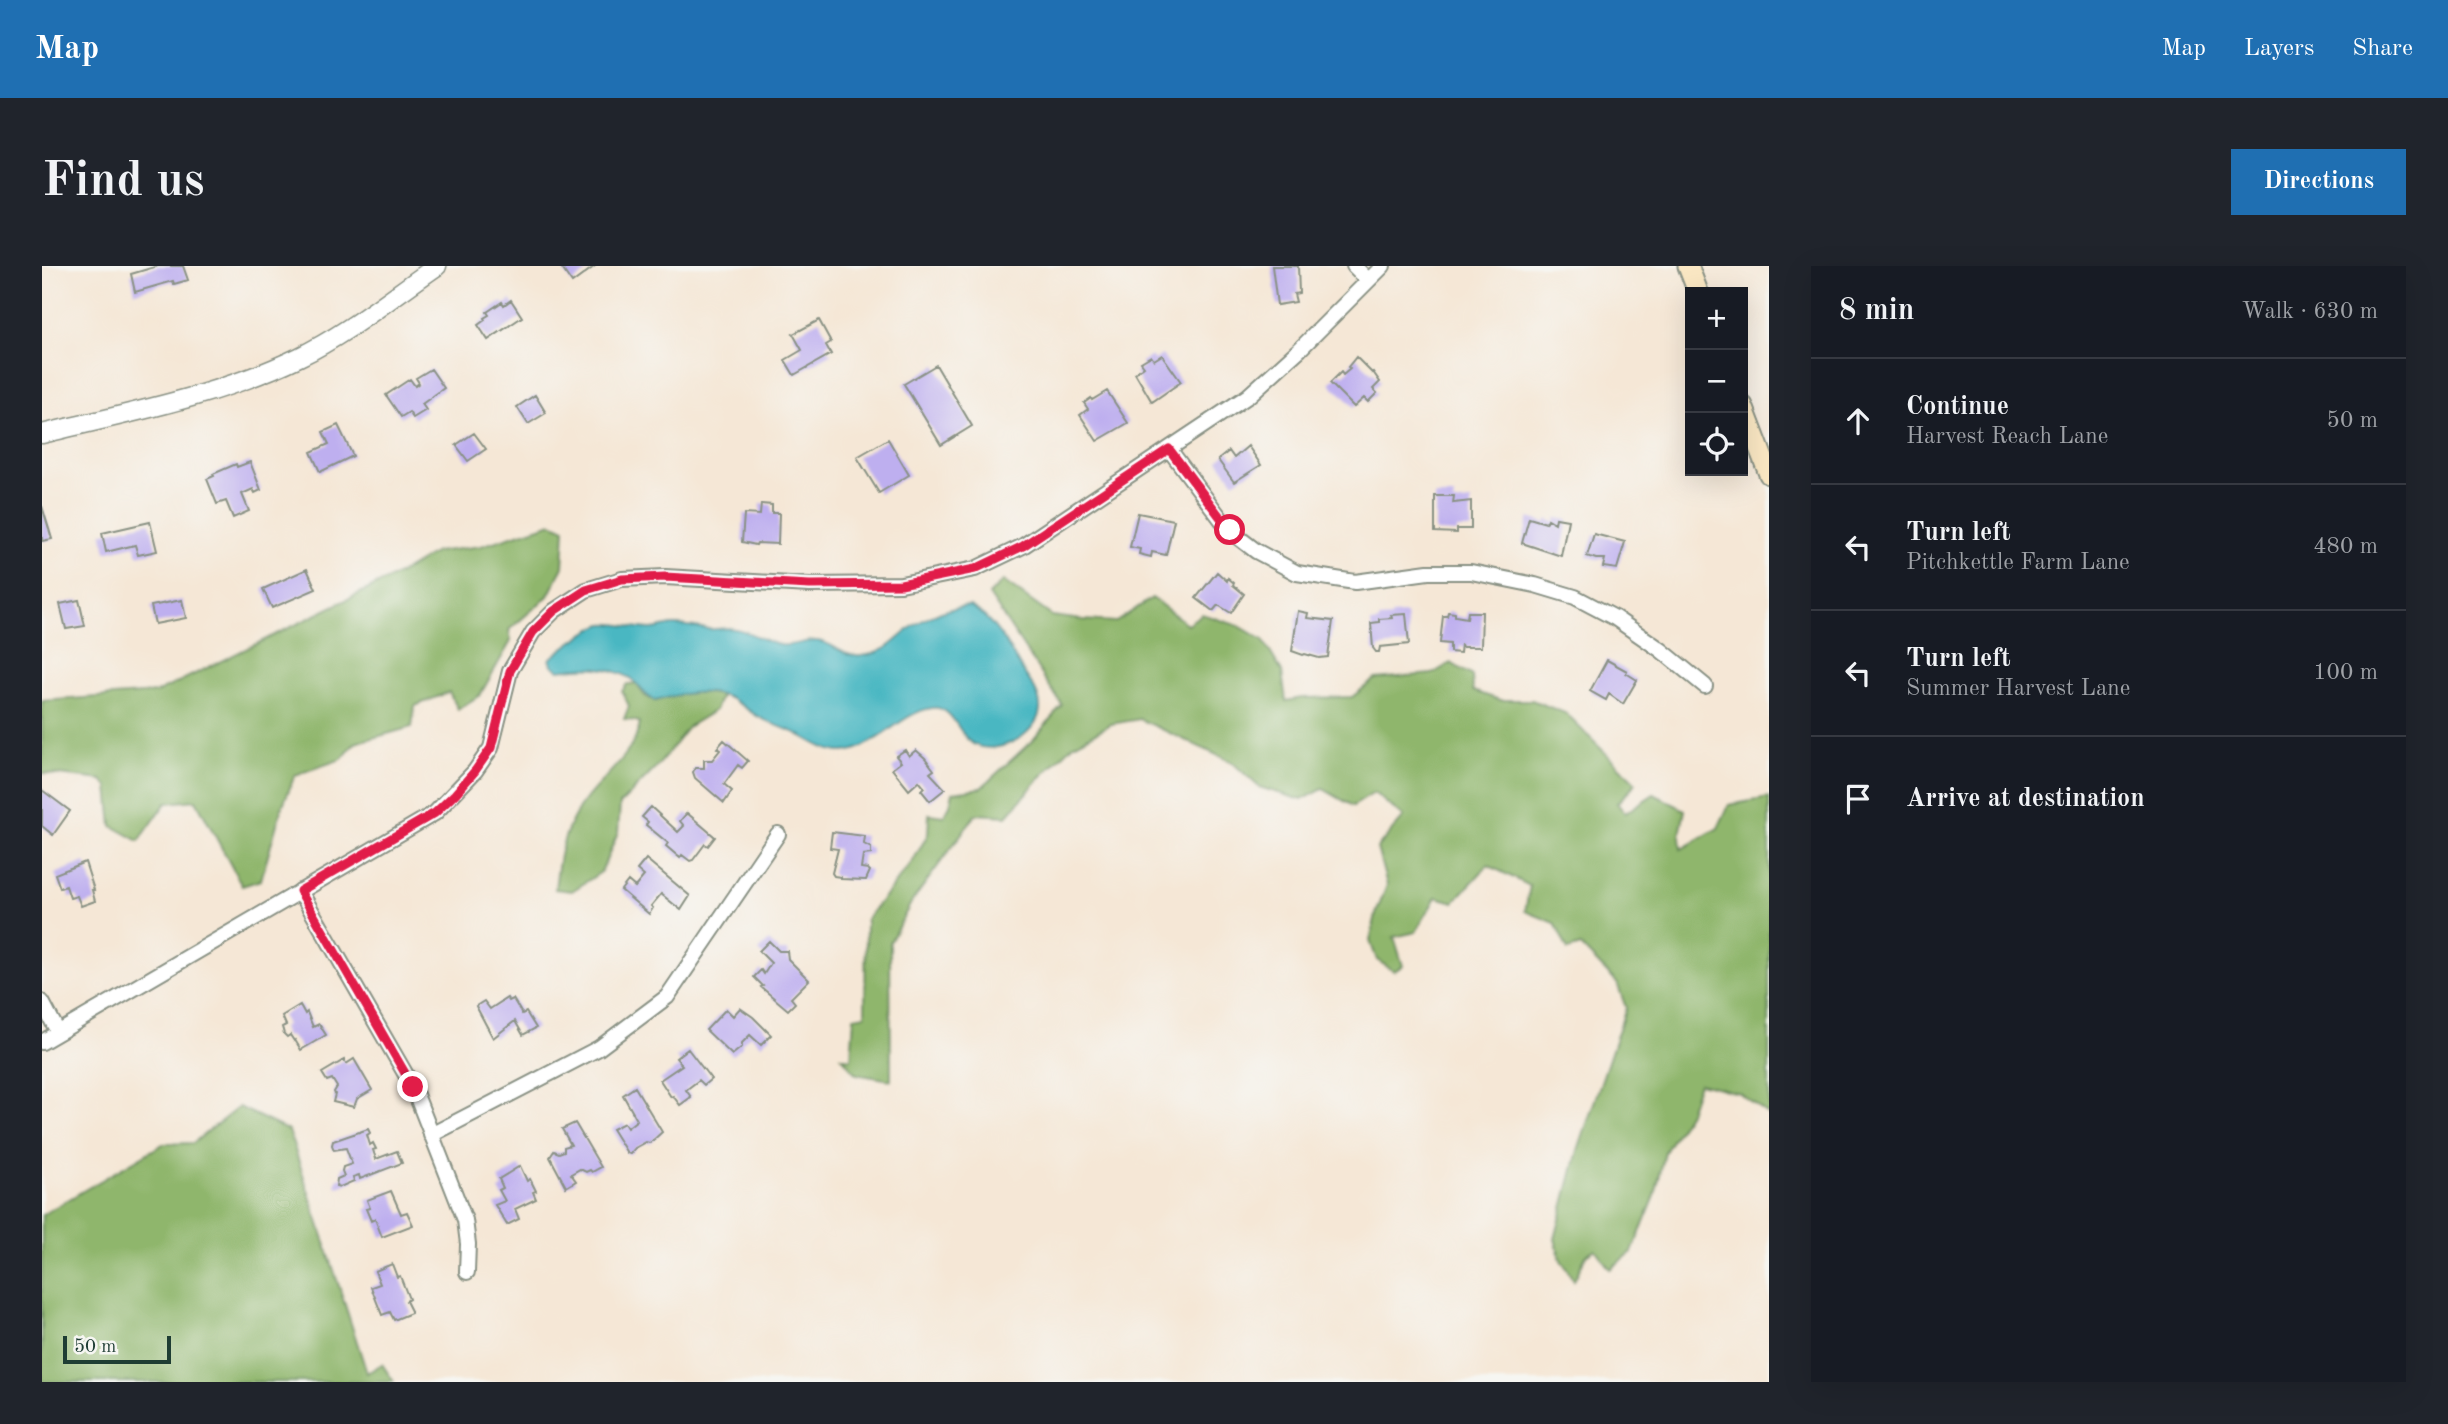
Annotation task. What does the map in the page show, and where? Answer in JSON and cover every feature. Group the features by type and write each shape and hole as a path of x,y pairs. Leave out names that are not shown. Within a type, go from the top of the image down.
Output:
{"main road":[{"path":"1692,267 1697,287"},
{"path":"1745,413 1769,474"}],"street":[{"path":"42,434 179,400 272,369 329,340 437,266"},
{"path":"1354,266 1368,280"},
{"path":"42,1042 435,813 475,771 491,748 510,671 533,632 554,611 586,590 622,579 665,577 810,585 901,584 975,569 1023,546 1248,396 1300,349 1383,266"},
{"path":"1169,449 1230,530 1256,551 1297,573 1355,582 1428,572 1471,572 1535,585 1575,597 1615,618 1661,650 1705,686"},
{"path":"431,1135 599,1048 667,997 778,834"},
{"path":"300,891 413,1087 465,1220 467,1272"},
{"path":"42,1002 58,1032"}],"green space":[{"path":"552,523 565,529 563,567 548,596 509,630 511,641 480,695 458,709 449,692 415,706 412,727 355,743 342,759 295,775 281,810 261,880 242,886 196,800 166,803 139,841 112,826 108,787 102,780 42,773 42,701 156,693 397,575 436,552 481,546"},
{"path":"1003,581 1052,616 1116,622 1152,598 1187,624 1202,614 1239,626 1263,640 1282,672 1286,701 1352,697 1375,679 1432,674 1451,663 1472,676 1473,691 1500,700 1532,700 1565,713 1636,783 1617,803 1625,813 1654,794 1685,810 1680,835 1681,849 1718,828 1729,805 1769,798 1769,1115 1739,1093 1699,1083 1689,1112 1665,1152 1655,1196 1632,1252 1610,1269 1595,1249 1586,1255 1574,1281 1561,1260 1555,1239 1578,1150 1626,1008 1617,983 1581,946 1568,950 1555,923 1525,911 1530,886 1488,865 1454,902 1436,897 1416,932 1394,937 1403,966 1394,971 1377,960 1370,941 1376,914 1387,885 1377,848 1404,817 1374,793 1353,806 1323,789 1302,800 1259,787 1232,762 1140,719 1111,724 1074,744 1007,816 976,814 911,903 890,942 891,1080 856,1074 842,1057 851,1059 854,1017 865,1015 866,919 913,861 928,834 929,814 944,816 953,792 981,788 1033,740 1062,705 989,595"},
{"path":"627,684 636,684 645,696 655,701 697,693 721,696 715,710 689,726 657,767 620,804 618,833 601,872 572,891 555,889 562,848 572,820 586,799 623,758 637,735 640,722 624,719 629,706 622,691"},
{"path":"239,1107 289,1131 367,1373 382,1364 394,1382 42,1382 42,1215 163,1144 193,1143"}],"water":[{"path":"970,606 985,617 999,633 1040,703 1037,719 1031,728 1012,742 1001,746 978,746 965,737 949,714 939,708 932,708 909,717 865,746 836,752 755,715 736,701 718,694 682,694 655,701 623,674 596,668 559,670 552,665 550,659 603,624 651,629 672,625 732,628 780,645 817,641 849,655 861,656 885,649 928,618 948,610"}],"building":[{"path":"158,266 183,266 188,280 174,284 173,281 135,292 131,274"},
{"path":"595,266 572,283 561,267"},
{"path":"1272,266 1298,266 1299,293 1294,294 1296,302 1277,305"},
{"path":"511,300 522,317 488,340 478,325 489,315 487,312 502,302 504,305"},
{"path":"819,320 831,342 826,345 831,354 794,375 785,360 802,350 793,334"},
{"path":"1162,355 1181,382 1152,402 1135,373 1144,366 1141,362 1151,356 1154,360"},
{"path":"1356,357 1380,382 1373,389 1377,393 1368,402 1364,398 1354,407 1330,383 1341,372 1343,375 1350,369 1348,367"},
{"path":"936,365 972,426 941,445 904,384"},
{"path":"431,369 444,388 422,404 426,410 413,418 409,412 401,417 386,395 410,379 415,386 419,383 416,378"},
{"path":"1107,391 1128,423 1097,441 1080,415 1088,409 1084,403"},
{"path":"535,395 546,413 528,424 517,407"},
{"path":"338,425 353,456 320,472 311,452 329,444 323,432"},
{"path":"474,433 486,449 468,461 456,445"},
{"path":"888,439 909,475 879,493 857,457"},
{"path":"1248,446 1261,465 1234,482 1218,460 1229,451 1234,458"},
{"path":"250,462 261,490 255,493 253,489 242,494 249,511 233,518 226,501 217,504 207,479 236,464 237,467"},
{"path":"1435,496 1454,496 1453,503 1471,501 1471,529 1457,529 1457,533 1435,532"},
{"path":"761,504 772,505 772,513 779,513 778,544 756,545 742,542 744,514 760,515"},
{"path":"42,506 52,539 42,541"},
{"path":"1138,513 1174,520 1166,555 1152,552 1151,557 1139,554 1140,549 1130,547"},
{"path":"1529,518 1546,523 1548,519 1555,523 1556,518 1568,520 1561,556 1522,543"},
{"path":"150,522 157,551 138,555 135,545 106,552 102,533"},
{"path":"1594,534 1625,542 1617,569 1603,567 1605,559 1587,556"},
{"path":"307,569 316,589 272,608 263,589"},
{"path":"1217,572 1227,581 1228,578 1244,594 1231,613 1218,605 1213,611 1196,598"},
{"path":"79,600 85,626 66,629 60,604"},
{"path":"182,600 186,618 155,624 151,606"},
{"path":"1298,611 1308,613 1307,618 1333,621 1328,657 1319,658 1292,651"},
{"path":"1448,612 1467,618 1468,612 1482,612 1481,647 1462,647 1461,644 1460,653 1450,652 1450,644 1440,643 1443,616 1447,616"},
{"path":"1406,614 1409,644 1380,647 1379,652 1376,652 1373,648 1371,623 1392,618 1391,615"},
{"path":"1607,660 1637,680 1623,704 1609,694 1606,700 1590,691"},
{"path":"724,740 748,761 742,768 738,765 724,784 732,791 724,803 695,778 693,772 695,768 704,768 704,760 712,760"},
{"path":"905,750 909,756 916,750 925,758 934,770 930,773 945,789 930,801 921,790 924,787 919,781 909,790 892,769 901,762 896,756"},
{"path":"42,790 70,811 53,835 42,826"},
{"path":"651,807 678,832 684,826 680,821 687,813 715,837 708,846 705,844 693,860 690,861 682,855 680,858 666,846 668,843 646,825 648,822 642,817"},
{"path":"832,832 865,836 864,844 871,848 871,854 863,855 861,868 870,871 866,880 841,879 834,876 832,873 838,849 830,848"},
{"path":"646,859 690,896 681,910 661,894 651,906 653,908 649,914 621,890 628,881 635,887 644,876 637,870"},
{"path":"85,862 95,901 81,906 77,896 70,898 66,886 60,888 55,874"},
{"path":"769,941 779,951 787,951 788,959 809,980 791,998 795,1003 788,1010 761,987 763,986 754,977 761,970 764,974 771,963 759,951"},
{"path":"507,998 509,1001 513,999 522,1014 526,1012 536,1028 523,1035 515,1021 493,1038 476,1006 484,1001 490,1009"},
{"path":"300,1005 305,1014 307,1012 313,1027 319,1024 326,1035 301,1050 290,1035 287,1037 284,1034 282,1027 286,1025 282,1016"},
{"path":"740,1008 771,1035 761,1045 750,1035 732,1055 706,1030 726,1009 733,1016"},
{"path":"688,1049 711,1079 704,1085 699,1080 686,1090 691,1097 680,1105 660,1080 682,1065 676,1058"},
{"path":"354,1059 372,1090 357,1099 354,1107 333,1102 337,1087 332,1079 327,1081 322,1073 344,1060 346,1064"},
{"path":"635,1087 662,1132 650,1143 646,1142 635,1148 630,1154 612,1129 624,1123 627,1128 637,1120 623,1095"},
{"path":"575,1123 601,1167 592,1172 580,1169 571,1174 576,1181 566,1187 550,1157 554,1151 559,1153 564,1151 564,1147 571,1145 562,1129"},
{"path":"368,1129 370,1145 373,1143 376,1149 373,1150 376,1159 397,1151 402,1163 360,1179 359,1175 353,1177 354,1181 336,1186 337,1179 344,1176 343,1167 352,1164 346,1148 334,1150 333,1141"},
{"path":"520,1166 527,1181 530,1179 536,1191 533,1192 536,1199 515,1209 519,1219 507,1225 495,1205 505,1201 499,1190 503,1188 499,1179"},
{"path":"391,1191 401,1214 407,1212 413,1225 382,1237 375,1219 371,1221 366,1209 370,1208 367,1200"},
{"path":"392,1264 397,1277 400,1276 411,1311 394,1320 390,1312 382,1315 371,1287 380,1284 375,1271"}],"route":[{"path":"413,1087 300,891 435,813 455,794 491,748 510,671 533,632 554,611 586,590 622,579 665,577 810,585 901,584 975,569 1023,546 1169,449 1230,530"}]}
